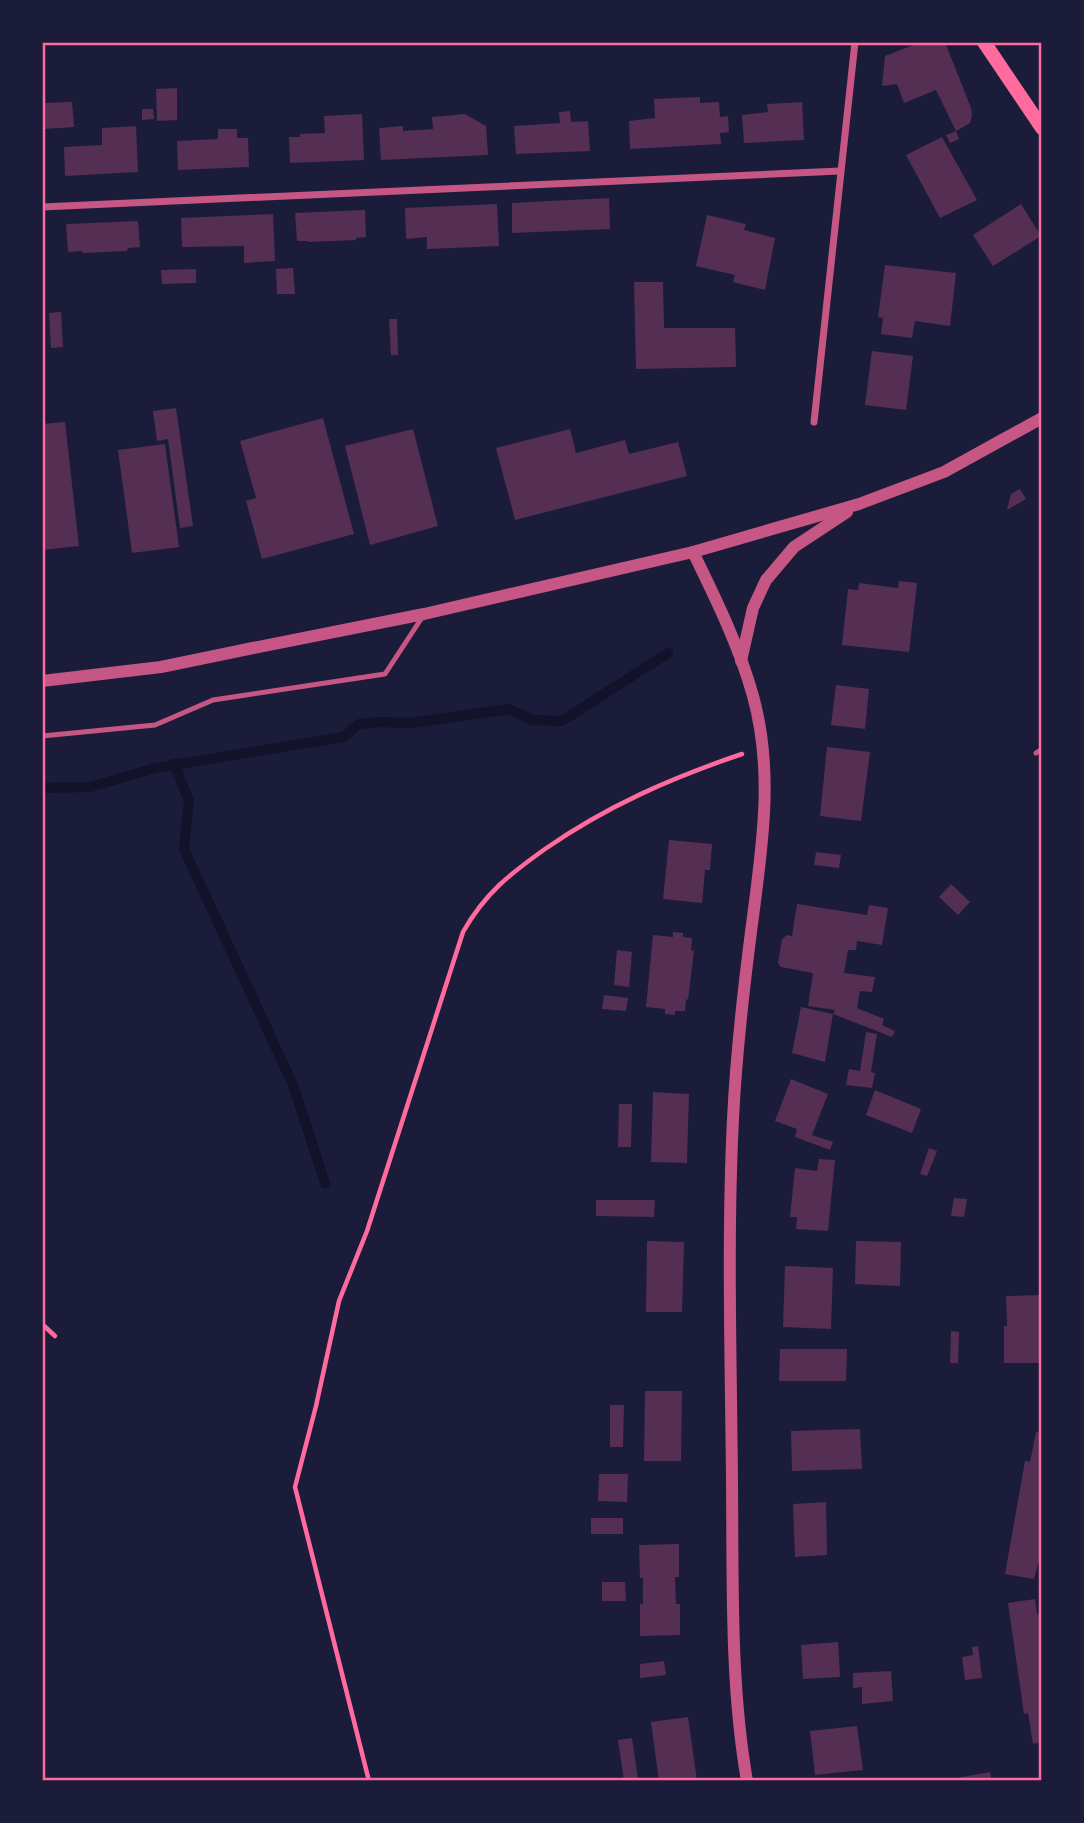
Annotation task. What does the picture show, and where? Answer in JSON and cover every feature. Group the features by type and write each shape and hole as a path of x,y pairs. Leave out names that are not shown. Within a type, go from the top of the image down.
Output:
{"main road":[{"path":"984,42 1042,128"}],"street":[{"path":"814,422 855,42"},
{"path":"42,207 840,171"},
{"path":"42,681 161,667 424,614 693,552 859,504 944,472 1042,418"},
{"path":"741,662 754,608 766,580 794,547 859,504"},
{"path":"693,552 715,598 754,696 763,748 766,797 733,1118 731,1200 734,1600 738,1702 747,1781"}],"lane":[{"path":"42,736 155,725 213,700 385,674 424,614"}],"path":[{"path":"369,1781 295,1487 339,1301 367,1231 463,932 474,912 493,889 576,828 641,793 763,748"},
{"path":"42,1324 55,1336"}],"building":[{"path":"921,42 945,42 971,108 970,123 956,131 936,90 904,103 897,84 882,86 885,56"},
{"path":"177,88 177,120 157,121 156,89"},
{"path":"700,97 700,103 719,102 720,117 728,116 729,132 720,133 721,144 630,149 629,121 655,118 654,99"},
{"path":"72,102 74,127 44,129 42,103"},
{"path":"802,102 804,140 744,143 742,115 768,112 767,104"},
{"path":"142,109 153,109 154,119 142,120"},
{"path":"570,111 571,122 588,121 590,151 516,154 514,126 560,123 559,112"},
{"path":"362,114 364,160 290,163 289,137 325,133 324,116"},
{"path":"465,114 486,126 488,155 381,160 379,128 403,126 403,131 433,129 432,117"},
{"path":"136,126 138,172 65,176 64,147 102,145 102,128"},
{"path":"218,129 237,129 237,138 248,138 249,167 178,170 177,141 218,139"},
{"path":"956,131 959,139 950,143 946,135"},
{"path":"942,137 977,200 940,218 906,155"},
{"path":"609,198 610,229 512,233 512,203"},
{"path":"497,204 499,246 427,249 427,237 406,239 405,208"},
{"path":"1021,204 1041,236 993,266 973,235"},
{"path":"365,210 366,237 356,240 297,241 295,213"},
{"path":"273,214 275,261 244,263 244,246 182,247 181,218"},
{"path":"707,215 746,224 744,230 775,238 765,290 733,282 735,275 696,266"},
{"path":"138,221 140,247 128,248 127,251 68,252 66,224"},
{"path":"885,265 956,273 950,326 915,321 912,338 881,334 883,318 878,317"},
{"path":"293,268 295,294 277,294 276,269"},
{"path":"196,269 196,283 162,284 161,270"},
{"path":"634,282 663,282 664,328 735,328 736,367 636,369"},
{"path":"61,312 63,347 51,348 49,313"},
{"path":"389,319 397,319 398,355 391,355"},
{"path":"872,351 913,356 906,410 865,405"},
{"path":"176,408 193,526 180,528 168,439 157,441 153,411"},
{"path":"323,418 354,534 262,559 246,501 256,498 240,441"},
{"path":"65,422 79,546 42,550 42,424"},
{"path":"413,429 438,526 370,545 345,446"},
{"path":"570,429 576,453 625,440 629,454 678,442 687,476 515,520 496,448"},
{"path":"165,444 179,547 132,553 118,450"},
{"path":"1020,489 1026,499 1007,510 1011,494"},
{"path":"899,581 917,583 909,652 842,645 848,589 858,590 859,583 898,588"},
{"path":"836,685 869,689 865,729 831,725"},
{"path":"827,747 870,752 861,821 820,816"},
{"path":"669,840 712,844 710,870 705,870 702,903 663,899"},
{"path":"816,852 841,855 839,868 814,865"},
{"path":"951,884 970,902 958,915 939,897"},
{"path":"797,904 867,915 869,905 888,908 882,945 857,941 856,950 848,950 844,973 875,977 872,992 860,991 857,1008 884,1019 882,1025 895,1031 892,1037 833,1014 835,1010 808,1006 813,973 781,967 778,963 782,939 787,935 792,936"},
{"path":"673,932 692,938 691,950 694,951 685,1011 675,1011 675,1015 665,1014 665,1009 646,1007 653,935 673,937"},
{"path":"617,950 632,952 629,987 614,985"},
{"path":"604,995 628,998 626,1011 602,1009"},
{"path":"801,1007 833,1014 825,1062 792,1053"},
{"path":"866,1032 877,1034 871,1072 875,1073 872,1088 846,1085 849,1069 860,1071"},
{"path":"791,1079 828,1094 812,1135 833,1142 830,1150 795,1137 797,1129 775,1121"},
{"path":"875,1090 921,1109 912,1133 866,1115"},
{"path":"653,1092 689,1094 687,1163 651,1162"},
{"path":"619,1104 632,1104 631,1147 618,1147"},
{"path":"929,1148 937,1151 927,1176 920,1174"},
{"path":"819,1159 835,1160 828,1231 796,1229 797,1217 790,1217 795,1168 817,1171"},
{"path":"954,1198 967,1199 964,1217 951,1216"},
{"path":"596,1200 655,1200 654,1217 596,1216"},
{"path":"647,1241 684,1242 682,1312 646,1312"},
{"path":"856,1241 901,1242 900,1286 855,1284"},
{"path":"785,1266 833,1268 831,1329 783,1327"},
{"path":"1042,1295 1042,1363 1004,1363 1006,1296"},
{"path":"951,1331 959,1332 958,1363 950,1363"},
{"path":"780,1349 847,1349 846,1381 779,1381"},
{"path":"645,1391 682,1391 681,1461 644,1461"},
{"path":"610,1405 624,1405 623,1447 610,1447"},
{"path":"860,1429 862,1469 792,1471 791,1431"},
{"path":"1036,1432 1042,1433 1042,1564 1038,1563 1034,1579 1005,1574 1025,1461 1030,1462"},
{"path":"599,1474 628,1474 627,1502 598,1501"},
{"path":"826,1502 827,1555 795,1557 793,1504"},
{"path":"591,1518 623,1518 623,1534 591,1534"},
{"path":"679,1544 679,1577 675,1577 676,1604 680,1604 680,1635 640,1636 643,1578 640,1578 639,1545"},
{"path":"602,1582 625,1582 626,1601 602,1601"},
{"path":"1035,1599 1037,1614 1042,1613 1042,1742 1033,1744 1028,1713 1024,1714 1008,1603"},
{"path":"838,1642 840,1677 803,1679 801,1645"},
{"path":"978,1646 982,1678 965,1680 962,1657 973,1655 972,1647"},
{"path":"664,1661 666,1675 640,1678 640,1664"},
{"path":"891,1671 893,1701 862,1704 862,1687 853,1688 853,1673"},
{"path":"688,1717 697,1781 659,1781 651,1722"},
{"path":"857,1726 863,1770 815,1775 810,1731"},
{"path":"632,1738 638,1780 624,1781 618,1740"},
{"path":"990,1772 992,1781 945,1781 945,1780"}],"waterway":[{"path":"42,788 90,787 155,768 344,737 359,724 411,723 509,709 532,720 562,721 668,653"},
{"path":"174,764 189,801 184,849 293,1085 325,1183"}]}
